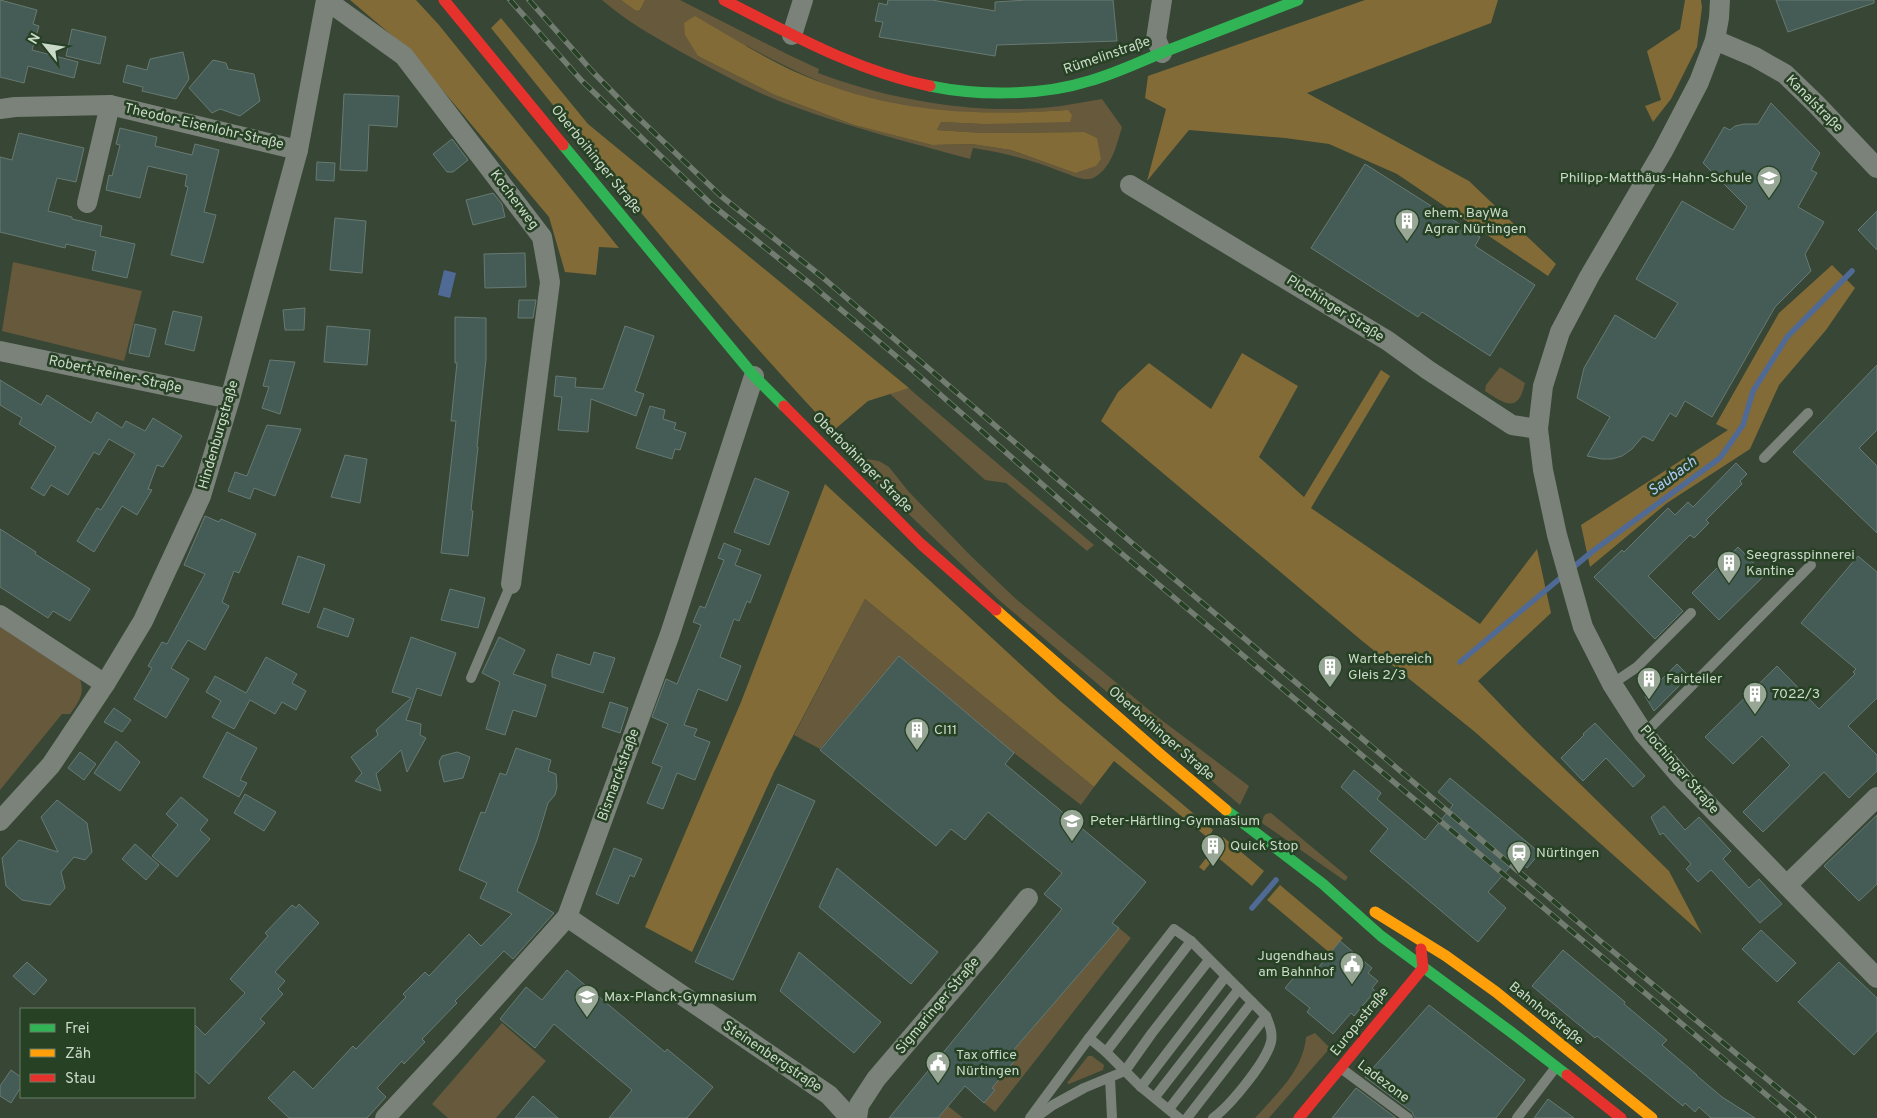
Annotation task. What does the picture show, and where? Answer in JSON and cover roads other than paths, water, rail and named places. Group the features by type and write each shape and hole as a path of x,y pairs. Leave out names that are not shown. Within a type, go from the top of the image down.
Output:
{"main road":[{"name":"Oberboihinger Straße","path":"444,0 754,376 921,544 1161,755 1241,822 1323,884 1381,936 1423,968"},
{"name":"Rümelinstraße","path":"724,0 854,64 898,79 949,89 998,92 1029,92 1077,84 1298,0"},
{"name":"Oberboihinger Straße","path":"1323,884 1418,938"},
{"path":"1418,938 1423,968 1512,1032 1621,1118"},
{"name":"Bahnhofstraße","path":"1418,938 1443,953 1546,1031 1615,1090 1652,1118"},
{"path":"1423,968 1440,966 1470,973"},
{"name":"Europastraße","path":"1299,1118 1423,968"}],"street":[{"name":"Hindenburgstraße","path":"0,822 51,765 105,684 143,621 201,496 230,399 298,150 326,0"},
{"name":"Kocherweg","path":"326,0 404,56 542,237 550,282 511,584"},
{"path":"1162,0 1156,39 1162,53"},
{"name":"Plochinger Straße","path":"1720,0 1715,40 1699,82 1663,151 1592,272 1560,332 1543,386 1538,429 1543,470 1563,557 1583,627 1612,684 1644,734 1682,778 1877,978"},
{"path":"792,35 802,1"},
{"name":"Kanalstraße","path":"1715,40 1755,57 1785,74 1877,168"},
{"name":"Theodor-Eisenlohr-Straße","path":"0,109 110,105 298,150"},
{"name":"Theodor-Eisenlohr-Straße","path":"87,203 110,105"},
{"name":"Plochinger Straße","path":"1130,185 1381,337 1512,425 1538,429"},
{"name":"Robert-Reiner-Straße","path":"0,351 230,399"},
{"name":"Bismarckstraße","path":"385,1118 567,917 670,634 754,376"},
{"path":"0,615 105,684"},
{"path":"1787,885 1877,797"},
{"name":"Sigmaringer Straße","path":"857,1118 859,1104 876,1078 1028,898"},
{"name":"Steinenbergstraße","path":"567,917 828,1096 850,1118"}],"lane":[{"path":"1764,458 1777,450 1808,412"},
{"path":"1644,734 1811,565"},
{"path":"471,678 511,584"},
{"path":"1612,684 1636,667 1691,613"},
{"path":"1030,1118 1089,1038 1174,929 1191,941 1266,1016 1272,1032 1271,1043 1260,1065 1223,1111 1213,1118"},
{"path":"1106,1052 1191,941"},
{"path":"1035,1118 1053,1104 1084,1088 1126,1071 1152,1033 1209,960"},
{"path":"1141,1087 1226,976"},
{"path":"1155,1098 1238,988"},
{"path":"1169,1109 1252,1002"},
{"path":"1187,1118 1266,1016"},
{"path":"1089,1038 1141,1087 1179,1118"},
{"path":"1517,1118 1556,1067"},
{"name":"Ladezone","path":"1341,1068 1408,1118"},
{"path":"1110,1078 1112,1118"}],"water":[{"path":"444,270 456,273 450,298 438,295"}],"waterway":[{"name":"Saubach","path":"1571,569 1720,458 1743,425 1753,391 1787,337 1852,271"},
{"name":"Saubach","path":"1460,662 1564,575"},
{"name":"Saubach","path":"1252,908 1276,880"}],"railway":[{"path":"510,0 582,81 711,204 813,286 909,367 1102,537 1794,1118"},
{"path":"529,0 592,71 629,109 721,196 821,276 1598,939 1814,1118"}],"place":[{"name":"Philipp-Matthäus-Hahn-Schule","path":"1769,199"},
{"name":"ehem. BayWa Agrar Nürtingen","path":"1407,242"},
{"name":"Seegrasspinnerei Kantine","path":"1729,584"},
{"name":"Wartebereich Gleis 2/3","path":"1330,688"},
{"name":"Fairteiler","path":"1649,700"},
{"name":"7022/3","path":"1755,715"},
{"name":"CI11","path":"917,751"},
{"name":"Peter-Härtling-Gymnasium","path":"1072,842"},
{"name":"Quick Stop","path":"1213,867"},
{"name":"Nürtingen","path":"1519,874"},
{"name":"Jugendhaus am Bahnhof","path":"1352,985"},
{"name":"Max-Planck-Gymnasium","path":"587,1018"},
{"name":"Tax office Nürtingen","path":"938,1084"}]}
